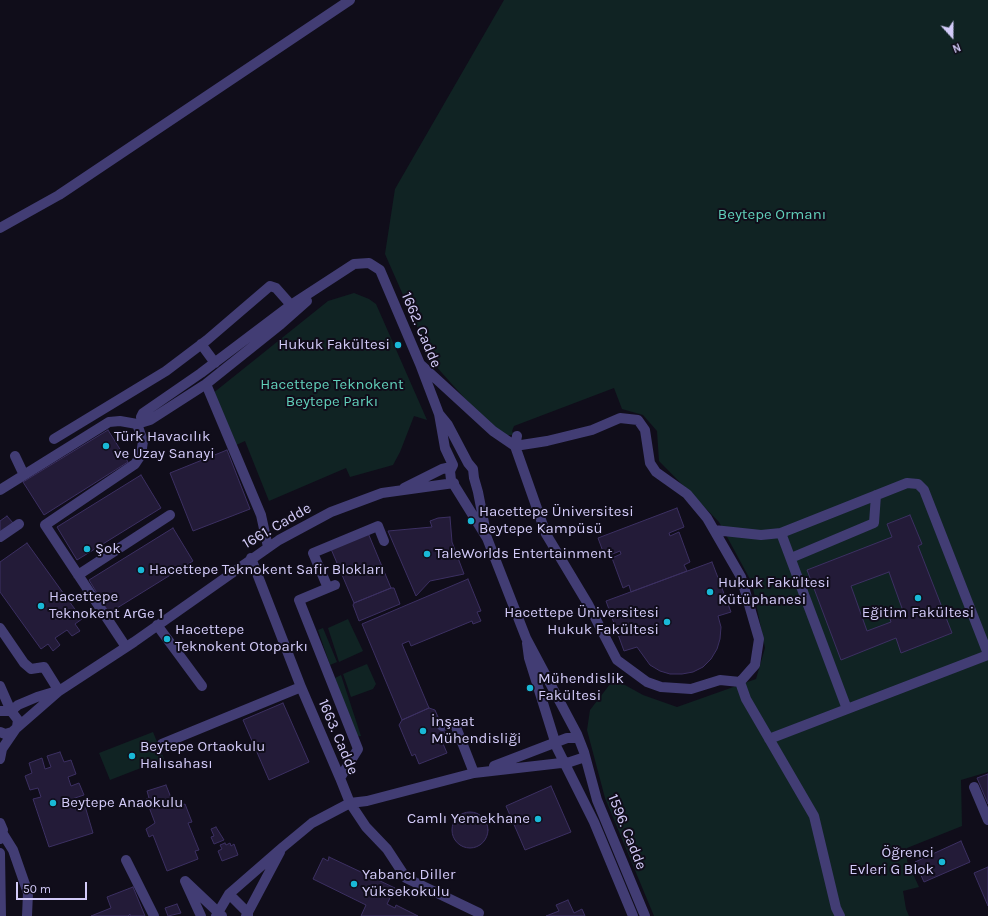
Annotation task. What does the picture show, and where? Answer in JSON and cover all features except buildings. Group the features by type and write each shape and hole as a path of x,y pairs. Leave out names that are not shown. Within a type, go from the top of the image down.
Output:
{"street":[{"path":"0,228 59,196 350,0"},
{"name":"1662. Cadde","path":"318,287 354,264 369,263 380,270 420,364 439,414 445,448 452,466 449,475 487,538 526,638 578,738"},
{"path":"54,439 166,371 201,344 270,286 275,287 291,305"},
{"path":"126,646 45,525 135,464 141,455 143,441 139,423 143,413 215,363 291,305 318,287"},
{"path":"0,490 109,422 120,421 139,423 150,420 206,384 293,314 318,287"},
{"path":"201,344 215,363"},
{"path":"420,364 493,431 516,441 547,441 592,430 620,418 638,420 645,430 650,463 656,472 687,494 707,518 741,577 759,639 755,665 740,682"},
{"path":"206,384 261,515 268,547"},
{"name":"1662. Cadde","path":"439,414 448,425 468,463 473,469 487,538"},
{"path":"516,441 546,534 588,604 617,660 647,682 661,687 691,689 720,680 740,682"},
{"path":"15,456 24,475"},
{"path":"452,466 460,461 468,463"},
{"name":"1661. Cadde","path":"402,489 442,469 452,466"},
{"path":"454,483 457,485 465,485 474,478"},
{"name":"1661. Cadde","path":"0,732 8,734 59,691 157,625 251,558 331,512 382,493 402,489 454,483"},
{"path":"714,530 761,535 781,533 907,483 918,484 924,490 988,655 769,739"},
{"path":"791,558 874,523 876,495"},
{"path":"78,575 170,515"},
{"path":"0,537 19,524"},
{"path":"340,778 358,749 299,600 332,586 313,552 378,526 384,541"},
{"path":"781,533 847,709"},
{"name":"1663. Cadde","path":"251,558 301,688 350,803 366,827 387,849 406,878 479,913"},
{"path":"157,625 202,686"},
{"path":"0,628 24,663 31,669 44,667 59,691"},
{"name":"1662. Cadde","path":"526,638 529,658 555,743"},
{"path":"740,682 746,699 814,816 836,908 840,916"},
{"path":"0,686 11,711 16,716 17,727 2,750 0,759"},
{"path":"162,744 301,688"},
{"name":"1661. Cadde","path":"11,711 18,705 37,697 59,691"},
{"path":"0,711 11,711"},
{"path":"442,726 453,724 456,727 477,772"},
{"path":"216,916 229,894 283,847 312,823 350,803 367,801 477,772 567,738 578,738"},
{"name":"1596. Cadde","path":"578,738 597,800 645,916"},
{"name":"1596. Cadde","path":"555,743 594,822 634,916"},
{"path":"477,772 564,763 585,757"},
{"path":"974,787 985,805 988,820"},
{"path":"0,823 1,837 13,850 28,893 27,916"},
{"path":"229,894 247,915 283,847"},
{"path":"0,853 1,916"},
{"path":"126,860 154,916"},
{"path":"201,916 185,881 222,916"}],"green space":[{"name":"Beytepe Ormanı","path":"504,0 988,0 988,772 961,780 962,826 907,848 907,861 919,887 903,891 906,909 909,916 654,916 605,798 587,730 590,710 614,679 643,695 677,707 756,679 765,648 752,583 719,522 659,461 657,431 643,415 622,409 614,388 514,426 512,431 514,435 504,435 477,412 433,363 385,254 395,189"},
{"name":"Hacettepe Teknokent Beytepe Parkı","path":"354,293 369,299 376,304 427,420 414,416 400,452 393,465 350,477 346,468 269,501 245,441 234,446 212,394 328,301"},
{"path":"348,619 363,651 339,662 328,628"},
{"path":"323,628 337,662 330,665 318,630"},
{"path":"367,664 376,684 373,689 351,697 343,674"},
{"path":"341,675 361,736 356,736 335,678"},
{"name":"Beytepe Ortaokulu Halısahası","path":"153,732 164,759 110,780 99,753"}],"place":[{"name":"Hukuk Fakültesi","path":"398,345"},
{"name":"Türk Havacılık ve Uzay Sanayi","path":"106,446"},
{"name":"Hacettepe Üniversitesi Beytepe Kampüsü","path":"471,521"},
{"name":"Şok","path":"87,549"},
{"name":"TaleWorlds Entertainment","path":"427,554"},
{"name":"Hacettepe Teknokent Safir Blokları","path":"141,570"},
{"name":"Hukuk Fakültesi Kütüphanesi","path":"710,592"},
{"name":"Eğitim Fakültesi","path":"918,598"},
{"name":"Hacettepe Teknokent ArGe 1","path":"41,606"},
{"name":"Hacettepe Üniversitesi Hukuk Fakültesi","path":"667,622"},
{"name":"Hacettepe Teknokent Otoparkı","path":"167,639"},
{"name":"Mühendislik Fakültesi","path":"530,688"},
{"name":"İnşaat Mühendisliği","path":"423,731"},
{"name":"Beytepe Ortaokulu Halısahası","path":"132,756"},
{"name":"Beytepe Anaokulu","path":"53,803"},
{"name":"Camlı Yemekhane","path":"538,819"},
{"name":"Öğrenci Evleri G Blok","path":"942,862"},
{"name":"Yabancı Diller Yüksekokulu","path":"354,884"}]}
